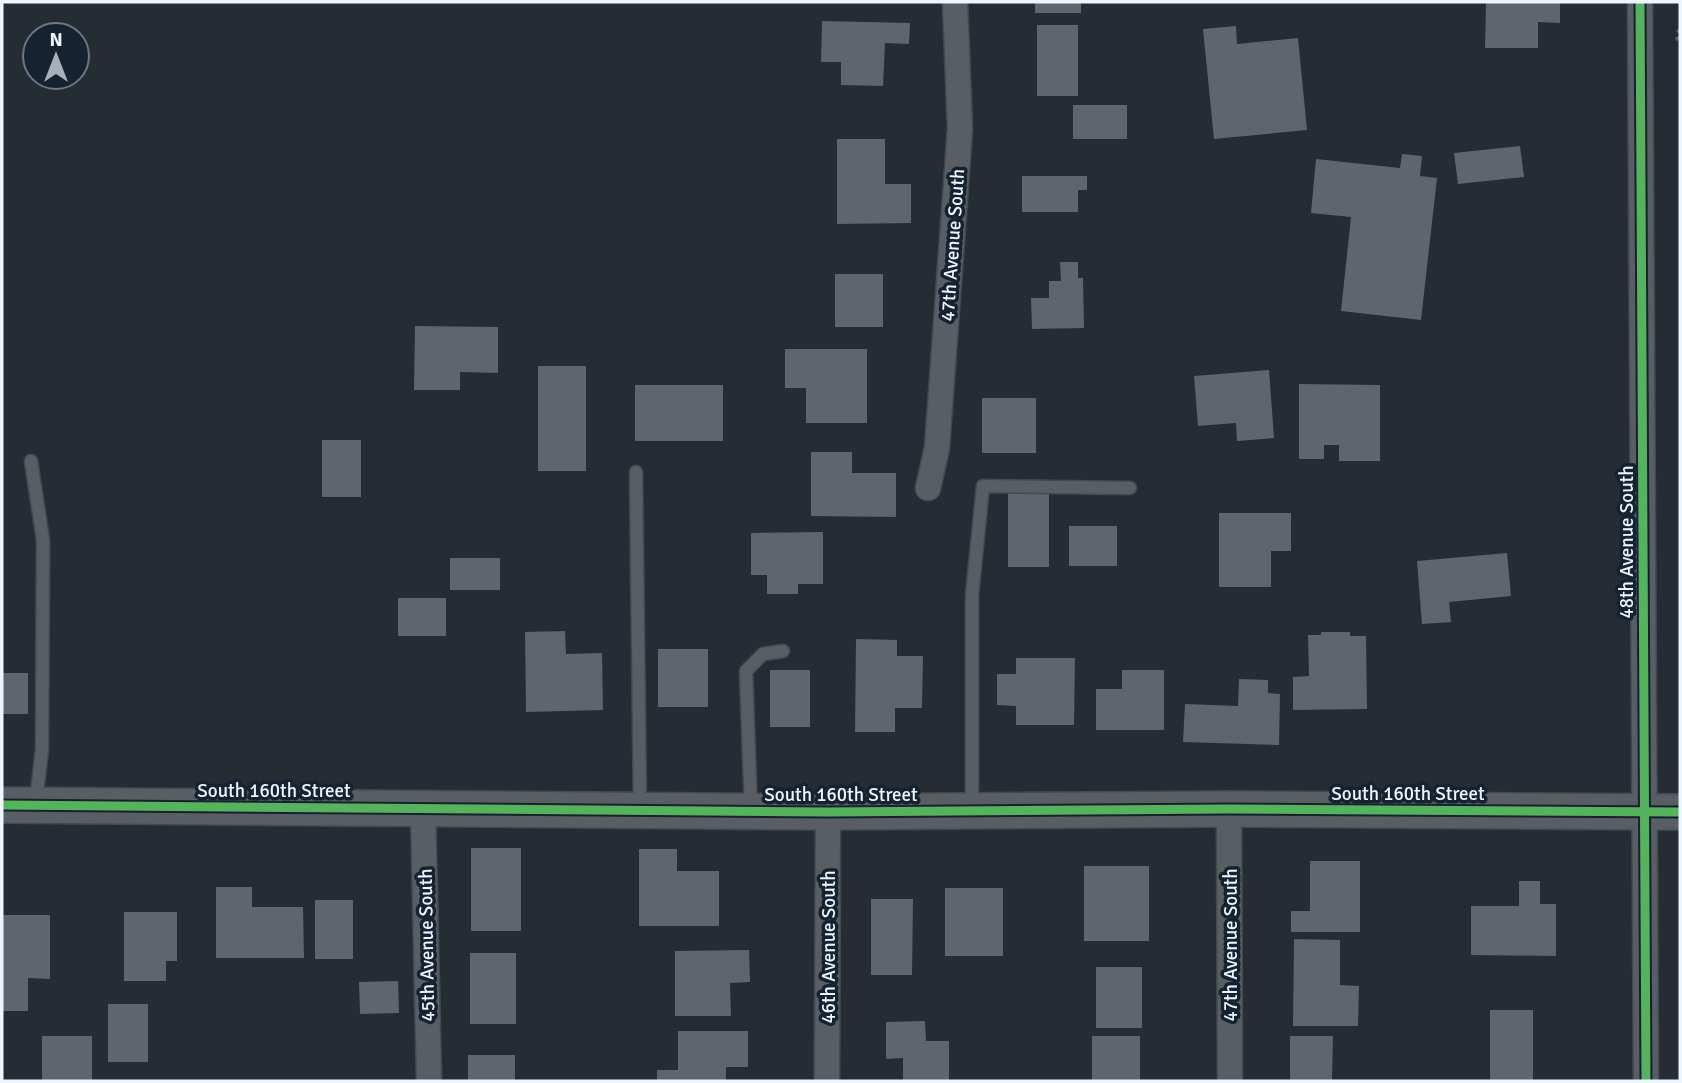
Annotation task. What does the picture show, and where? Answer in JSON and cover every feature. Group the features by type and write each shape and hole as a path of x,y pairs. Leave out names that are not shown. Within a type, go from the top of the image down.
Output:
{"street":[{"name":"47th Avenue South","path":"928,488 937,449 960,129 955,2"},
{"name":"48th Avenue South","path":"1640,2 1646,1081"},
{"name":"South 160th Street","path":"19,805 828,812 1229,809 1680,812"},
{"name":"45th Avenue South","path":"423,809 429,1081"},
{"name":"47th Avenue South","path":"1229,809 1230,1081"},
{"name":"46th Avenue South","path":"827,1081 828,812"}],"lane":[{"path":"19,805 42,749 43,540 31,461"},
{"path":"636,472 640,811"},
{"path":"972,811 972,595 983,486 1130,488"},
{"path":"751,811 746,671 763,654 783,651"}],"path":[{"path":"1680,30 1676,35 1680,43"}],"building":[{"path":"1035,2 1081,2 1081,13 1035,13"},
{"path":"1486,2 1560,2 1560,23 1538,22 1538,48 1485,48"},
{"path":"822,21 910,23 909,44 885,43 883,86 841,85 841,62 821,62"},
{"path":"1037,25 1078,25 1078,96 1037,96"},
{"path":"1236,26 1237,44 1298,38 1307,130 1214,139 1203,29"},
{"path":"1073,105 1127,105 1127,139 1073,139"},
{"path":"837,139 885,139 885,184 911,184 911,223 837,224"},
{"path":"1520,146 1524,177 1458,184 1454,153"},
{"path":"1402,154 1422,156 1420,176 1437,178 1421,320 1341,311 1351,217 1311,213 1316,159 1400,168"},
{"path":"1022,176 1087,176 1087,190 1078,190 1078,212 1022,212"},
{"path":"1060,262 1078,262 1078,278 1083,278 1084,328 1032,329 1031,298 1049,298 1049,281 1061,281"},
{"path":"835,274 883,274 883,327 835,327"},
{"path":"415,326 498,327 498,373 460,372 460,390 414,390"},
{"path":"785,349 867,349 867,423 806,423 806,388 785,388"},
{"path":"538,366 586,366 586,471 538,471"},
{"path":"1269,370 1274,438 1237,441 1236,423 1198,426 1194,376"},
{"path":"1299,384 1380,385 1380,461 1339,461 1339,445 1324,445 1324,459 1299,459"},
{"path":"635,385 723,385 723,441 635,441"},
{"path":"982,398 1036,398 1036,453 982,453"},
{"path":"322,440 361,440 361,497 322,497"},
{"path":"811,452 852,452 852,473 896,473 896,517 811,516"},
{"path":"1008,492 1049,492 1049,567 1008,567"},
{"path":"1219,513 1291,513 1291,551 1271,551 1271,587 1219,587"},
{"path":"1069,526 1117,526 1117,566 1069,566"},
{"path":"823,532 823,584 798,584 798,594 767,594 767,575 751,575 751,533"},
{"path":"1507,553 1511,596 1449,602 1451,622 1422,624 1417,561"},
{"path":"450,558 500,558 500,590 450,590"},
{"path":"398,598 446,598 446,636 398,636"},
{"path":"565,631 566,654 602,653 603,710 526,712 525,632"},
{"path":"1321,632 1350,632 1350,636 1366,636 1367,709 1293,710 1293,677 1309,676 1308,635 1321,635"},
{"path":"856,639 897,640 897,656 923,656 922,708 895,708 895,732 855,732"},
{"path":"658,649 708,649 708,707 658,707"},
{"path":"1016,658 1075,658 1074,725 1016,725 1016,706 997,705 997,674 1016,674"},
{"path":"770,670 810,670 810,727 770,727"},
{"path":"1122,670 1164,670 1164,730 1096,730 1096,689 1122,689"},
{"path":"2,673 28,673 28,714 2,714"},
{"path":"1239,679 1268,680 1268,693 1280,694 1279,745 1183,742 1185,704 1238,706"},
{"path":"471,848 521,848 521,931 471,931"},
{"path":"639,849 677,849 677,871 719,871 719,926 639,926"},
{"path":"1310,861 1360,861 1360,932 1291,932 1291,911 1310,911"},
{"path":"1084,866 1149,866 1149,941 1084,941"},
{"path":"1519,881 1540,881 1540,904 1556,904 1556,956 1471,955 1471,906 1519,906"},
{"path":"216,887 252,887 252,907 303,907 304,958 216,958"},
{"path":"945,888 1003,888 1003,956 945,956"},
{"path":"871,899 913,899 912,975 871,975"},
{"path":"315,900 353,900 353,959 315,959"},
{"path":"124,912 177,912 177,961 166,961 166,981 124,981"},
{"path":"2,915 50,915 50,979 28,978 28,1011 2,1011"},
{"path":"1294,939 1340,940 1340,985 1359,986 1358,1026 1293,1026"},
{"path":"749,950 750,982 730,983 731,1016 675,1016 675,951"},
{"path":"470,953 516,953 516,1024 470,1024"},
{"path":"1096,967 1142,967 1142,1028 1096,1028"},
{"path":"398,981 399,1013 360,1014 359,982"},
{"path":"108,1004 148,1004 148,1062 108,1062"},
{"path":"1490,1010 1533,1010 1533,1080 1490,1080"},
{"path":"925,1021 926,1041 949,1041 949,1081 903,1081 903,1058 886,1059 886,1022"},
{"path":"678,1031 748,1031 748,1067 726,1067 726,1081 657,1081 657,1070 678,1070"},
{"path":"42,1036 92,1036 92,1081 42,1081"},
{"path":"1092,1036 1140,1036 1140,1081 1092,1081"},
{"path":"1290,1036 1333,1036 1332,1081 1290,1081"},
{"path":"468,1055 515,1055 515,1081 468,1081"}],"cycle path":[{"path":"1640,2 1646,1081"},
{"path":"2,805 828,812 1229,809 1680,812"}]}
